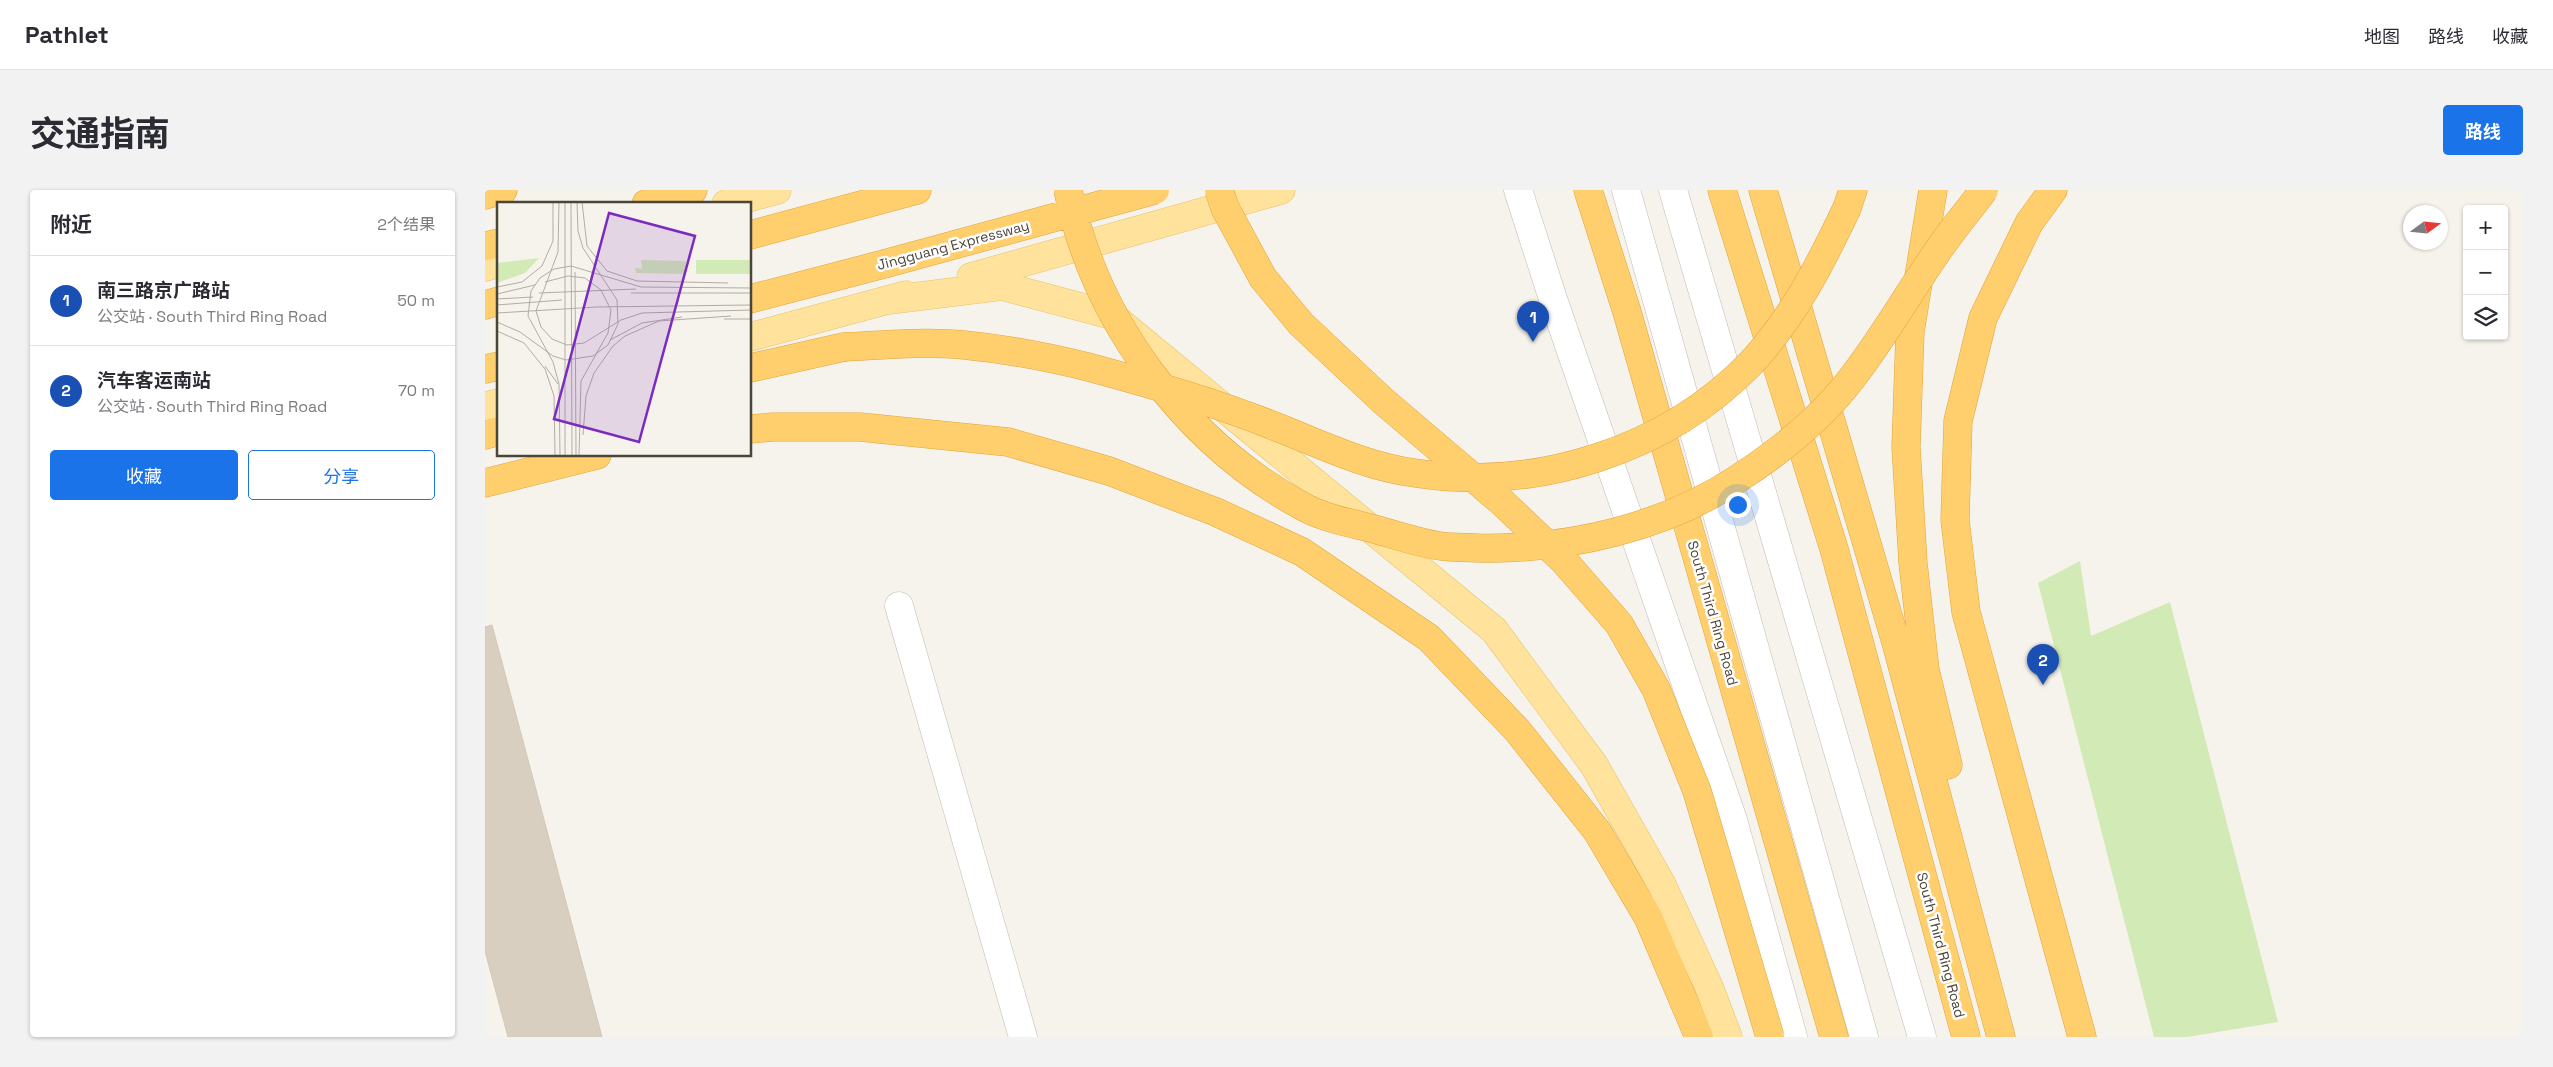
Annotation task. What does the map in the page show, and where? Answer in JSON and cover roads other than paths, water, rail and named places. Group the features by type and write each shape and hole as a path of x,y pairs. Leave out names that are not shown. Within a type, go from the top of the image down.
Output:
{"highway":[{"path":"485,195 503,190"},
{"path":"653,202 693,190"},
{"path":"751,235 917,190"},
{"path":"1068,190 1073,214 1094,276 1121,327 1167,396 1239,466 1305,508 1348,522 1441,546 1518,549 1595,538 1669,515 1738,479 1800,433 1854,376 1938,251 1984,190"},
{"name":"Jingguang Expressway","path":"751,300 1155,190"},
{"path":"1219,190 1225,208 1263,278 1301,324 1382,400 1503,503 1564,561 1619,624 1656,689 1697,791 1770,1037"},
{"name":"South Third Ring Road","path":"1587,190 1627,312 1834,1037"},
{"name":"South Third Ring Road","path":"1722,190 1834,549 1966,1037"},
{"path":"1763,190 1897,646 2001,1037"},
{"path":"751,368 843,347 962,345 1086,367 1266,423 1343,455 1414,473 1487,478 1560,469 1630,446 1695,410 1751,363 1797,306 1831,240 1853,190"},
{"path":"1933,190 1910,332 1906,447 1913,563 1925,670 1953,786 2021,1037"},
{"path":"2053,190 2029,223 1983,318 1958,421 1955,520 1966,612 2082,1037"},
{"path":"751,429 773,426 860,427 1008,442 1109,471 1215,512 1302,552 1429,638 1517,730 1597,832 1643,908 1699,1037"},
{"path":"485,483 593,456"}],"main road":[{"path":"722,202 740,190"},
{"path":"733,202 777,190"},
{"path":"751,337 1281,190"},
{"path":"889,300 1002,286 1111,315 1494,630 1594,765 1662,884 1709,987 1728,1037"}],"street":[{"path":"1518,190 1553,299 1733,820 1793,1037"},
{"path":"1626,190 1864,1037"},
{"path":"1673,190 1922,1037"},
{"path":"899,606 1023,1037"}],"place":[{"name":"南三路京广路站","path":"1533,342"},
{"name":"汽车客运南站","path":"2043,685"}]}
